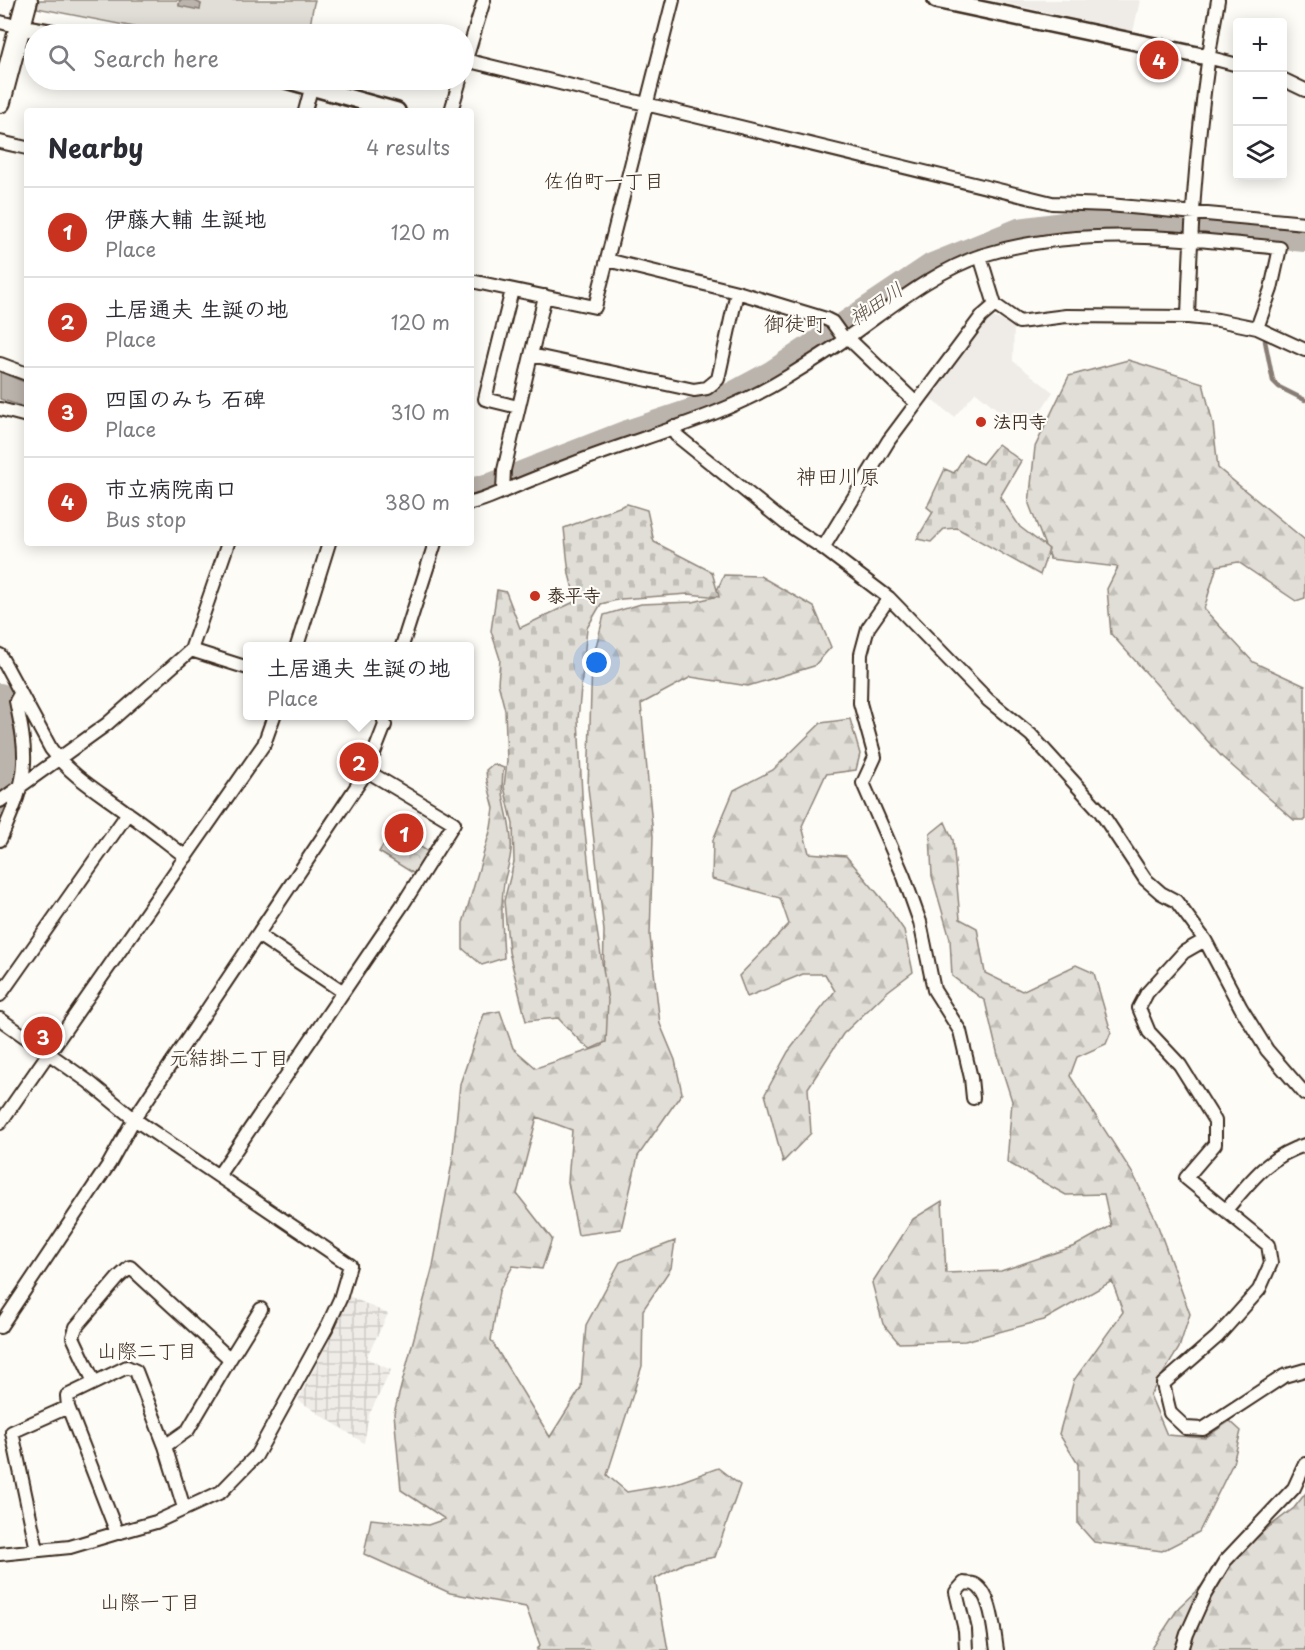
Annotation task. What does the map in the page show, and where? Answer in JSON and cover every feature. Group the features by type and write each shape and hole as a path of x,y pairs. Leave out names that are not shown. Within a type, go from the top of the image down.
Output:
{"highway":[{"path":"0,102 27,0"}],"street":[{"path":"474,32 484,0"},
{"path":"474,282 595,307 673,0"},
{"path":"936,0 1233,64"},
{"path":"1188,317 1193,215 1208,57 1218,0"},
{"path":"0,22 24,28"},
{"path":"474,65 1052,204 1109,205 1193,215 1305,223"},
{"path":"1287,81 1305,90"},
{"path":"306,108 311,90"},
{"path":"326,90 387,108"},
{"path":"452,108 457,90"},
{"path":"0,142 24,147"},
{"path":"474,502 487,500 503,489 738,403 783,379 916,289 959,264 1023,245 1068,238 1121,235 1191,237 1280,248 1257,328"},
{"path":"980,256 995,305 1019,322 1066,316 1188,317 1257,328 1305,350"},
{"path":"607,260 737,292 832,322 845,338 916,403"},
{"path":"512,290 485,399 518,407"},
{"path":"531,355 694,390 707,388 718,379 737,292"},
{"path":"503,489 518,407 545,296"},
{"path":"823,548 889,440 981,317 995,305"},
{"path":"0,364 24,373"},
{"path":"0,409 24,415"},
{"path":"672,428 676,435 785,523 823,548 889,598 988,700 1030,735 1100,811 1145,879 1161,893 1176,901 1206,940 1241,1008 1267,1050 1305,1094"},
{"path":"0,801 107,724 191,650 227,546"},
{"path":"298,642 328,546"},
{"path":"403,642 434,546"},
{"path":"889,598 868,628 861,654 860,704 875,756 863,783 904,877 920,922 934,990 960,1031 974,1098"},
{"path":"191,650 243,666"},
{"path":"0,655 58,759 72,774 186,857"},
{"path":"0,840 24,762 21,725 16,701 20,694"},
{"path":"0,1123 264,744 273,720"},
{"path":"0,1328 109,1164 134,1119 367,771 385,725 384,720"},
{"path":"219,1176 413,889 454,823 367,771"},
{"path":"0,995 128,813"},
{"path":"258,935 342,992"},
{"path":"1206,940 1184,952 1147,993 1139,1008 1149,1032 1180,1065 1215,1121 1215,1144 1186,1178 1268,1245 1271,1263 1259,1290 1252,1298 1217,1337 1164,1384 1170,1413 1186,1428 1203,1429 1284,1376 1305,1370"},
{"path":"0,1019 89,1082 134,1119 350,1265 340,1299 328,1325 256,1456 221,1492 156,1522 70,1547 0,1554"},
{"path":"1226,1210 1255,1177 1278,1156 1305,1145"},
{"path":"94,1382 73,1337 76,1327 130,1267 230,1359"},
{"path":"165,1446 188,1430 261,1309"},
{"path":"117,1533 68,1407 67,1396 127,1367 136,1371 165,1446 184,1508"},
{"path":"37,1550 12,1432 68,1407"},
{"path":"1182,1650 1205,1594 1225,1561 1294,1488 1305,1464"},
{"path":"966,1650 965,1630 956,1592 964,1583 974,1584 982,1591 990,1606 997,1650"}],"shaded area":[{"path":"180,0 193,0 201,4 200,10 179,6"},
{"path":"992,0 1140,0 1133,32"},
{"path":"990,316 1014,325 1013,361 1053,392 1026,433 976,392 954,417 928,397"},
{"path":"0,372 24,382 24,407 0,399"},
{"path":"349,1296 388,1314 366,1358 391,1370 369,1415 364,1443 298,1400"}],"green space":[{"path":"39,0 180,0 179,5 200,4 193,0 315,0 310,24 119,24 37,8"},
{"path":"1128,360 1203,383 1213,424 1218,468 1305,540 1305,598 1296,601 1238,562 1217,566 1204,609 1253,662 1305,686 1305,820 1294,820 1222,757 1111,634 1107,589 1118,567 1050,559 1029,504 1035,447 1069,376"},
{"path":"998,444 1021,461 1000,497 1020,527 1049,549 1040,575 957,528 944,529 931,542 917,539 933,512 927,507 945,469 954,473 966,454 982,464"},
{"path":"627,504 647,510 654,542 712,572 719,597 688,594 621,599 601,604 587,628 578,719 583,813 593,905 608,1000 606,1042 591,1049 558,1018 526,1021 509,952 504,901 514,862 513,824 504,787 507,761 505,710 498,683 500,659 491,631 497,590 506,592 520,628 576,601 569,574 564,528"},
{"path":"724,575 760,576 814,607 831,647 814,666 748,686 691,677 641,704 653,836 650,936 660,1024 675,1060 682,1093 638,1156 621,1229 578,1235 568,1182 572,1130 537,1117 517,1194 552,1239 542,1269 513,1266 499,1291 491,1340 550,1437 581,1388 586,1325 620,1262 675,1241 671,1268 643,1310 642,1366 607,1475 627,1492 674,1484 718,1468 740,1485 715,1557 684,1563 655,1579 668,1650 537,1650 540,1645 526,1607 450,1593 364,1554 371,1519 428,1525 445,1519 401,1490 394,1413 433,1266 452,1163 460,1084 484,1014 500,1011 513,1048 536,1068 602,1046 604,931 588,787 592,662 604,615 641,604 693,602 714,597"},
{"path":"850,719 860,754 856,770 826,774 802,826 809,853 846,856 883,900 904,930 913,972 888,991 843,1034 808,1088 811,1133 783,1162 765,1094 788,1052 835,991 825,974 803,974 747,997 739,976 789,924 780,898 712,879 713,840 734,790 773,770 821,723"},
{"path":"493,764 504,768 502,778 511,851 502,902 504,958 482,965 463,949 463,923 491,828 494,808 486,770"},
{"path":"945,822 953,840 960,919 977,928 985,973 1022,991 1076,965 1094,973 1111,1032 1106,1044 1077,1057 1070,1076 1133,1174 1155,1218 1190,1314 1179,1348 1150,1395 1167,1435 1205,1438 1230,1421 1241,1431 1233,1463 1199,1532 1162,1551 1094,1542 1078,1524 1078,1464 1059,1434 1074,1380 1123,1312 1112,1281 1044,1320 965,1341 899,1343 883,1324 872,1283 913,1219 942,1201 946,1273 1001,1271 1075,1246 1111,1226 1104,1194 1066,1195 1007,1162 1012,1101 999,1060 985,1001 952,976 950,939 932,876 930,834"},
{"path":"393,829 430,853 416,875 379,852"},
{"path":"1305,1494 1305,1650 1151,1650 1179,1607 1244,1546 1294,1508"}],"waterway":[{"name":"神田川","path":"474,490 493,485 624,434 705,407 732,395 771,374 932,266 1019,231 1071,224 1165,226 1305,239"},
{"path":"1265,341 1273,381 1279,387 1305,400"},
{"path":"0,696 8,714 8,782 0,811"}],"place":[{"name":"市立病院南口","path":"1159,60"},
{"name":"法円寺","path":"981,422"},
{"name":"泰平寺","path":"535,596"},
{"name":"土居通夫 生誕の地","path":"359,762"},
{"name":"伊藤大輔 生誕地","path":"404,833"},
{"name":"四国のみち 石碑","path":"43,1036"}],"district":[{"name":"佐伯町一丁目","path":"604,181"},
{"name":"御徒町","path":"795,324"},
{"name":"神田川原","path":"838,477"},
{"name":"元結掛二丁目","path":"229,1058"},
{"name":"山際二丁目","path":"147,1351"},
{"name":"山際一丁目","path":"150,1602"}]}
